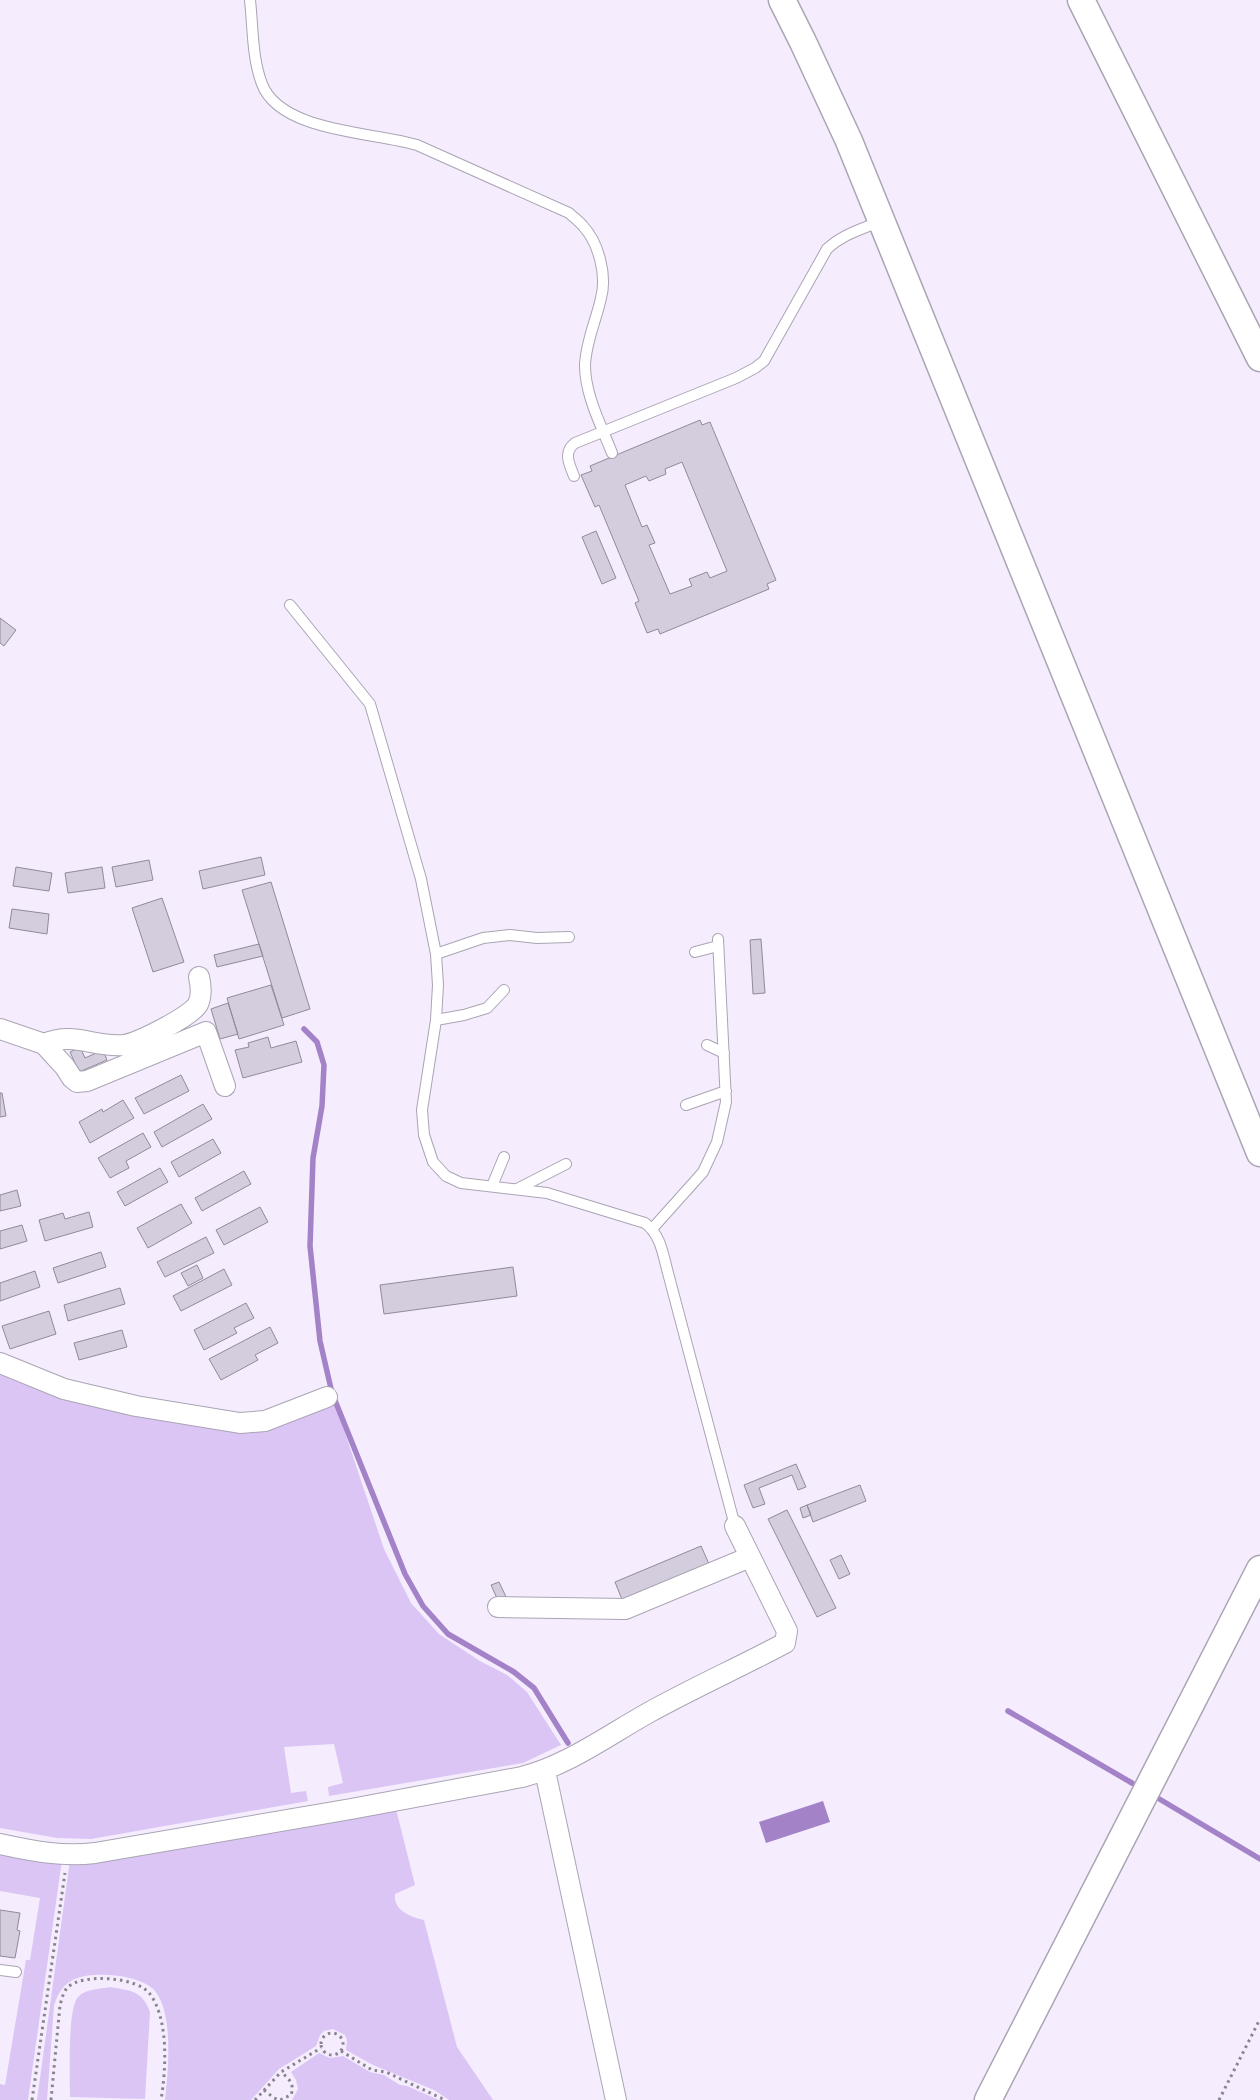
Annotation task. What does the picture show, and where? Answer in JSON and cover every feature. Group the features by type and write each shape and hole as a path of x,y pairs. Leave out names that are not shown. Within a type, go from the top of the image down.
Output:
{"street":[{"path":"782,0 849,140 1260,1153"},
{"path":"1081,0 1260,358"},
{"path":"44,1044 66,1037 109,1045 134,1043 184,1017 198,1005 201,988 199,977"},
{"path":"0,1029 44,1044 77,1082 87,1081 206,1032 225,1086"},
{"path":"0,1363 73,1391 136,1406 240,1423 265,1421 327,1397"},
{"path":"0,1844 67,1855 95,1853 351,1809 545,1771 588,1749 649,1713 785,1643 787,1631 735,1526"},
{"path":"498,1607 624,1609 750,1557"},
{"path":"988,2100 1260,1569"},
{"path":"545,1771 616,2100"}],"lane":[{"path":"250,0 257,69 262,85 270,99 300,118 316,125 398,139 417,145 569,213 584,227 594,245 602,269 604,284 602,298 588,343 585,366 590,393 612,453"},
{"path":"574,476 567,453 575,443 736,378 755,368 764,360 828,249 848,234 881,221"},
{"path":"290,605 370,704 411,844 436,954 438,985 436,1020 422,1110 424,1135 433,1162 446,1176 461,1183 547,1193 645,1223 652,1229 658,1238 668,1273 735,1526"},
{"path":"436,954 483,938 510,935 537,938 569,937"},
{"path":"652,1229 703,1172 716,1142 726,1102 718,942 695,952"},
{"path":"436,1020 464,1015 487,1008 504,990"},
{"path":"707,1045 724,1053"},
{"path":"686,1105 726,1091"},
{"path":"492,1186 504,1157"},
{"path":"517,1189 566,1164"},
{"path":"0,1970 16,1972"}],"path":[{"path":"32,2100 67,1855"},
{"path":"51,2100 60,2005 64,1993 67,1988 82,1981 105,1979 137,1983 150,1993 156,2003 164,2037 161,2100"},
{"path":"1219,2100 1260,2019"},
{"path":"328,2033 339,2035 343,2040 341,2051 330,2055 325,2053 321,2048 323,2037 328,2033"},
{"path":"255,2100 281,2072 321,2048"},
{"path":"341,2051 372,2070 386,2072 445,2100"},
{"path":"264,2090 280,2100 291,2095 292,2083 281,2072"}],"shaded area":[{"path":"0,1370 268,1426 335,1403 384,1549 411,1603 439,1634 480,1661 507,1675 527,1692 561,1745 523,1763 329,1796 328,1787 343,1783 334,1744 284,1747 291,1793 306,1791 308,1801 91,1839 57,1838 0,1828"},
{"path":"823,1801 830,1822 766,1843 759,1822"},
{"path":"396,1809 415,1885 395,1894 395,1900 404,1912 424,1920 457,2047 493,2100 449,2100 434,2090 373,2065 346,2050 347,2040 345,2035 333,2029 324,2031 320,2035 316,2046 279,2069 251,2100 165,2100 168,2044 165,2014 161,2001 155,1991 148,1985 127,1977 101,1975 71,1981 58,1995 54,2006 47,2100 37,2100 70,1860"},
{"path":"0,1848 62,1860 28,2100 0,2100 0,2084 5,2085 26,1960 30,1960 40,1898 0,1891"},
{"path":"110,1987 139,1995 150,2012 145,2099 70,2097 70,2044 74,2004 78,1997 85,1992"},
{"path":"319,2053 330,2058 343,2056 370,2072 384,2075 400,2085 407,2086 439,2100 292,2100 298,2089 296,2080 291,2072"}],"building":[{"path":"700,420 702,425 710,422 776,580 767,584 769,589 660,634 658,629 647,633 635,603 639,601 599,505 595,507 581,475 592,471 590,466","holes":["682,462 727,571 710,578 707,572 689,579 692,586 670,594 649,545 655,543 647,525 642,527 625,485 646,476 649,481 666,474 665,469"]},
{"path":"596,531 616,578 602,584 582,537"},
{"path":"0,618 16,630 4,646 0,643"},
{"path":"261,857 265,875 203,889 199,871"},
{"path":"149,860 153,880 116,887 112,867"},
{"path":"16,867 52,873 49,891 13,886"},
{"path":"102,867 105,888 68,893 65,873"},
{"path":"271,882 310,1009 282,1018 242,890"},
{"path":"162,898 184,962 153,972 132,908"},
{"path":"12,909 49,914 47,934 9,928"},
{"path":"761,939 765,993 753,994 750,940"},
{"path":"259,944 263,956 217,967 214,955"},
{"path":"271,985 284,1025 239,1039 227,998"},
{"path":"228,1003 238,1034 220,1039 211,1009"},
{"path":"268,1037 271,1048 296,1041 302,1062 243,1078 235,1050 249,1047 248,1043"},
{"path":"80,1047 85,1058 103,1050 107,1060 79,1072 70,1052"},
{"path":"181,1075 189,1091 144,1114 135,1098"},
{"path":"0,1093 2,1093 6,1116 0,1117"},
{"path":"123,1100 134,1118 90,1143 79,1122 102,1109 103,1112"},
{"path":"203,1104 212,1119 162,1147 154,1132"},
{"path":"143,1133 151,1147 126,1161 129,1168 110,1178 98,1158"},
{"path":"213,1139 221,1153 179,1177 171,1162"},
{"path":"160,1168 168,1182 125,1206 117,1192"},
{"path":"244,1171 251,1184 202,1211 195,1198"},
{"path":"17,1190 21,1206 0,1211 0,1195"},
{"path":"181,1204 192,1223 148,1248 137,1228"},
{"path":"260,1207 268,1222 224,1245 216,1230"},
{"path":"89,1212 93,1227 45,1241 39,1220 63,1213 65,1219"},
{"path":"22,1225 27,1241 0,1249 0,1231"},
{"path":"206,1237 214,1253 165,1277 157,1262"},
{"path":"101,1252 106,1267 58,1283 53,1268"},
{"path":"197,1265 203,1278 188,1286 181,1273"},
{"path":"513,1267 517,1296 384,1314 380,1285"},
{"path":"224,1269 232,1285 181,1311 173,1296"},
{"path":"35,1271 40,1287 0,1301 0,1283"},
{"path":"120,1288 125,1304 68,1321 64,1305"},
{"path":"246,1303 254,1318 234,1328 237,1333 204,1350 194,1330"},
{"path":"49,1311 56,1334 10,1349 2,1326"},
{"path":"270,1327 278,1343 255,1355 258,1360 221,1380 209,1359"},
{"path":"122,1330 127,1347 79,1360 74,1343"},
{"path":"796,1464 806,1487 798,1490 792,1475 759,1488 765,1504 753,1508 744,1485"},
{"path":"860,1485 866,1501 813,1522 807,1505"},
{"path":"807,1505 811,1515 803,1518 800,1508"},
{"path":"787,1510 836,1608 817,1617 768,1519"},
{"path":"701,1546 710,1566 623,1602 615,1582"},
{"path":"841,1555 850,1574 839,1579 830,1560"},
{"path":"499,1582 508,1601 500,1605 491,1585"},
{"path":"0,1910 20,1913 17,1930 20,1931 15,1958 0,1956"}],"waterway":[{"path":"304,1029 317,1042 324,1065 322,1106 313,1158 310,1246 320,1341 332,1393 405,1574 423,1606 448,1634 514,1672 534,1688 568,1743"},
{"path":"1008,1711 1132,1783"},
{"path":"1156,1797 1260,1859"}]}
